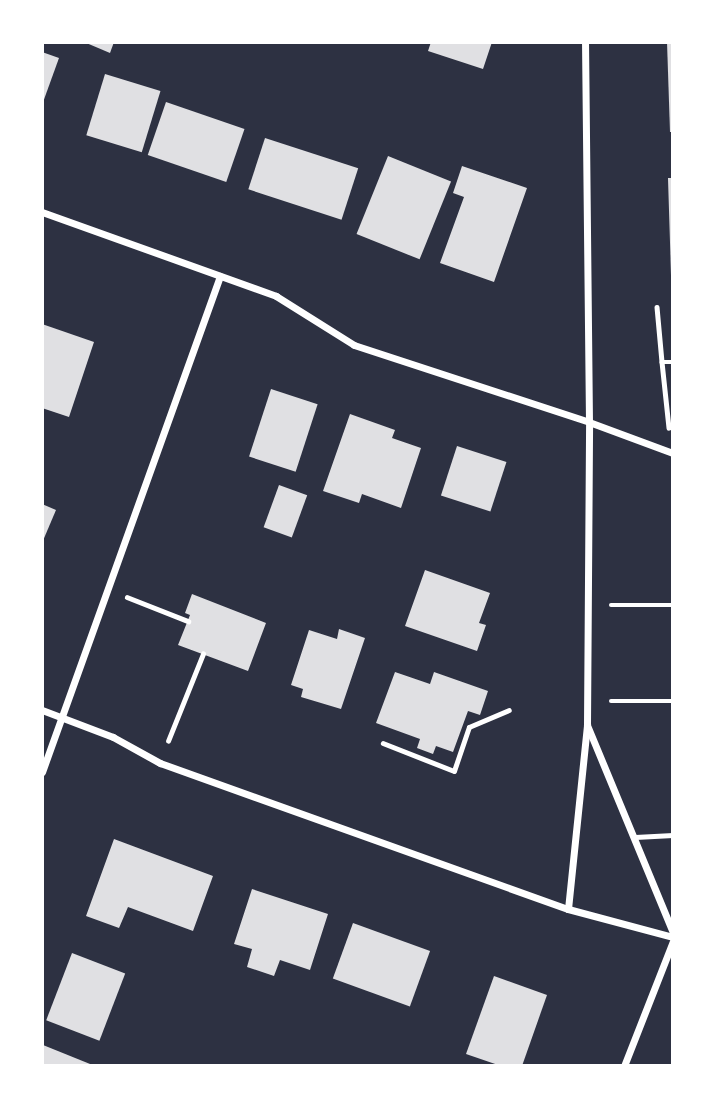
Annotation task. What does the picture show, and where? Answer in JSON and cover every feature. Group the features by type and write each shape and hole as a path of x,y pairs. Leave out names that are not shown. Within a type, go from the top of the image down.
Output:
{"street":[{"path":"568,909 587,724 589,422 585,42"},
{"path":"42,212 276,296 354,345 589,422 672,453"},
{"path":"42,772 220,276"},
{"path":"42,710 113,737 160,763 568,909 673,937"},
{"path":"587,724 635,837 673,937 624,1066"}],"lane":[{"path":"635,837 673,835"}],"path":[{"path":"657,307 672,453"},
{"path":"662,362 672,362"},
{"path":"107,590 188,621"},
{"path":"587,605 673,605"},
{"path":"160,763 202,654"},
{"path":"587,700 673,702"},
{"path":"383,743 454,771 469,727 509,710"}],"building":[{"path":"84,42 114,42 110,53"},
{"path":"431,42 492,42 483,69 428,51"},
{"path":"667,42 673,42 673,132 670,132"},
{"path":"42,52 59,58 42,105"},
{"path":"105,74 160,91 142,152 86,135"},
{"path":"166,102 244,129 226,182 148,155"},
{"path":"265,138 358,168 342,220 248,189"},
{"path":"388,156 451,181 420,259 357,234"},
{"path":"462,166 527,188 494,282 440,263 464,197 453,193"},
{"path":"668,178 673,178 673,275 671,275"},
{"path":"42,324 94,342 69,417 42,408"},
{"path":"271,389 318,404 296,472 249,457"},
{"path":"350,414 395,430 392,438 421,448 401,508 362,494 359,503 323,491"},
{"path":"457,446 506,462 490,512 441,495"},
{"path":"279,485 307,495 292,538 264,527"},
{"path":"42,504 56,510 42,543"},
{"path":"425,570 490,593 479,623 486,625 477,651 405,626"},
{"path":"192,594 266,623 248,671 178,645 190,615 185,613"},
{"path":"339,629 365,638 341,709 301,697 303,689 291,685 309,630 337,639"},
{"path":"395,672 430,684 434,672 488,691 480,715 468,711 453,752 436,746 433,754 417,748 420,739 376,723"},
{"path":"114,839 213,876 193,931 128,907 119,928 86,916"},
{"path":"252,889 328,914 310,970 280,960 274,976 247,967 252,949 234,944"},
{"path":"353,923 430,951 410,1006 333,978"},
{"path":"72,953 125,973 99,1041 46,1020"},
{"path":"494,976 547,995 522,1066 501,1066 466,1054"},
{"path":"43,1045 95,1066 42,1066"}]}
